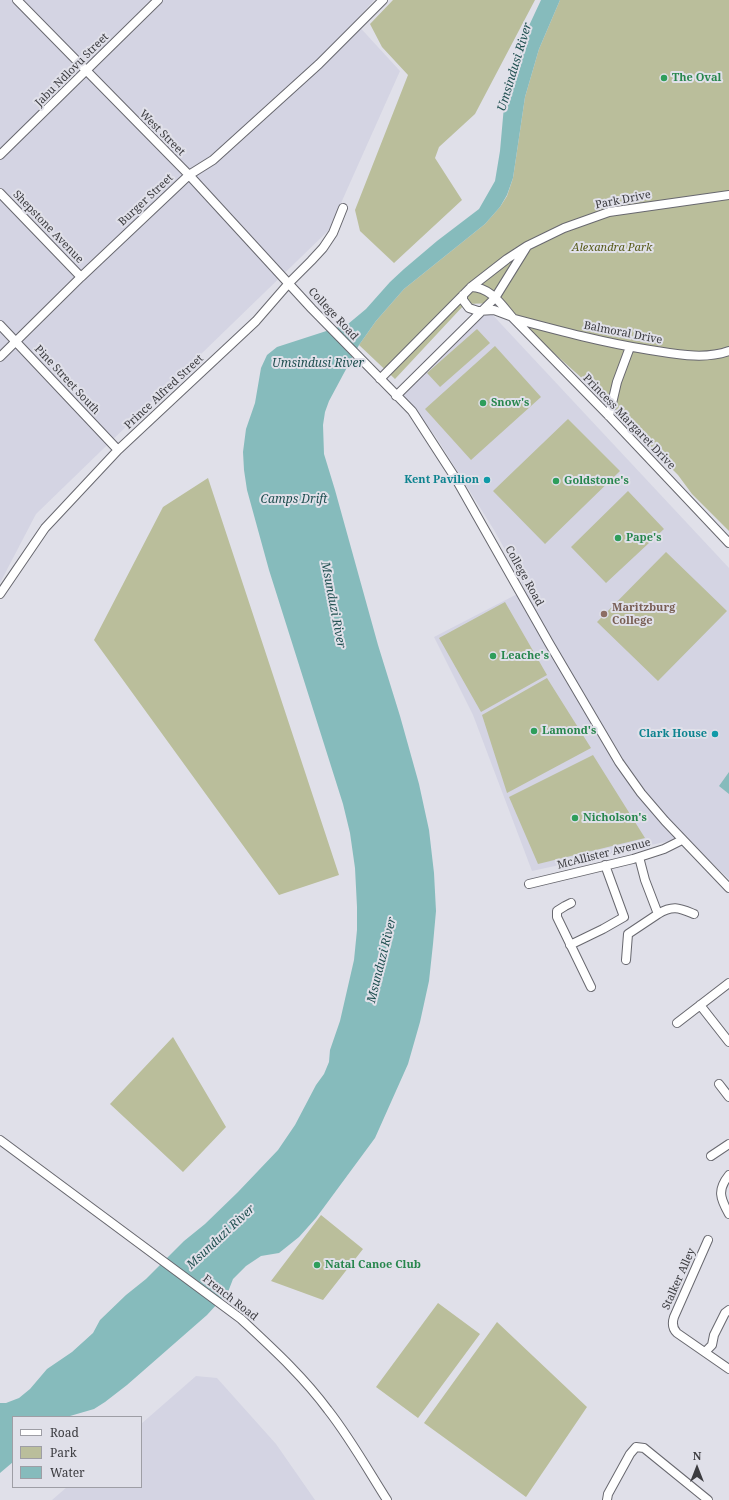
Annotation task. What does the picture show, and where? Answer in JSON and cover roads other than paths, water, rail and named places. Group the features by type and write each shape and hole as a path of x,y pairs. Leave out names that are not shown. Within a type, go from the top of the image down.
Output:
{"street":[{"name":"West Street","path":"17,0 189,175 289,283"},
{"name":"Jabu Ndlovu Street","path":"0,154 87,72 158,0"},
{"name":"Burger Street","path":"0,357 81,277 189,175 213,160 319,64 383,0"},
{"name":"Shepstone Avenue","path":"0,193 81,277"},
{"name":"Park Drive","path":"380,379 463,295 527,246 564,228 609,212 729,195"},
{"name":"Prince Alfred Street","path":"0,594 45,528 118,450 256,321 289,283 323,248 333,233 343,208"},
{"path":"396,396 495,298 527,246"},
{"name":"College Road","path":"289,283 312,309 418,419 456,479 549,643 619,762 641,793 682,840 729,888"},
{"path":"472,287 484,288 495,298"},
{"path":"463,295 464,303 468,308 478,311 484,310"},
{"name":"Princess Margaret Drive","path":"495,298 729,543"},
{"name":"Princess Margaret Drive","path":"484,310 494,310 513,318"},
{"name":"Balmoral Drive","path":"513,318 630,347 669,353 693,356 729,351"},
{"name":"Pine Street South","path":"0,325 118,450"},
{"path":"609,416 616,382 630,347"},
{"name":"McAllister Avenue","path":"529,884 639,857 664,849 682,840"},
{"path":"639,857 645,880 658,914"},
{"path":"570,945 624,917 605,865"},
{"path":"571,903 556,913 557,918 591,987"},
{"path":"626,960 626,939 628,934 658,914 670,908 694,914"},
{"path":"677,1023 729,983"},
{"path":"700,1005 729,1042"},
{"path":"719,1084 729,1097"},
{"name":"French Road","path":"0,1140 241,1319 298,1373 328,1409 341,1426 387,1500"},
{"path":"711,1156 729,1144"},
{"path":"729,1175 720,1189 721,1198 729,1214"},
{"name":"Stalker Alley","path":"708,1240 672,1322 674,1330 677,1333 728,1366"},
{"path":"705,1352 712,1345 714,1335 725,1313 729,1310"},
{"path":"607,1500 608,1494 630,1454 636,1447 644,1448 708,1500"}],"water":[{"name":"Camps Drift","path":"541,0 560,0 539,49 525,97 513,178 507,195 500,207 485,224 404,289 376,321 359,345 329,401 325,412 323,425 324,454 419,784 429,830 434,873 436,911 429,981 420,1022 408,1064 375,1138 316,1218 299,1237 279,1253 261,1256 246,1266 233,1279 228,1292 207,1315 127,1385 94,1409 70,1416 12,1416 12,1463 0,1473 0,1403 6,1403 19,1398 30,1389 47,1369 72,1352 93,1333 100,1320 126,1295 146,1279 184,1241 205,1224 238,1192 278,1150 295,1125 316,1085 324,1074 329,1062 330,1050 340,1021 354,960 357,930 355,868 350,833 343,804 269,570 247,490 243,452 246,429 255,403 261,368 267,355 277,347 348,324 366,309 404,269 437,241 479,209 495,181 500,151 504,106 527,30"},
{"path":"729,772 729,794 719,786"}],"place":[{"name":"The Oval","path":"664,78"},
{"name":"Snow's","path":"483,403"},
{"name":"Kent Pavilion","path":"487,480"},
{"name":"Goldstone's","path":"556,481"},
{"name":"Pape's","path":"618,538"},
{"name":"Maritzburg College","path":"604,614"},
{"name":"Leache's","path":"493,656"},
{"name":"Lamond's","path":"534,731"},
{"name":"Clark House","path":"715,734"},
{"name":"Nicholson's","path":"575,818"},
{"name":"Natal Canoe Club","path":"317,1265"}],"water label":[{"name":"Umsindusi River","path":"515,67"},
{"name":"Umsindusi River","path":"318,364"},
{"name":"Msunduzi River","path":"333,605"},
{"name":"Msunduzi River","path":"382,960"},
{"name":"Msunduzi River","path":"221,1237"}],"park label":[{"name":"Alexandra Park","path":"612,248"}]}
